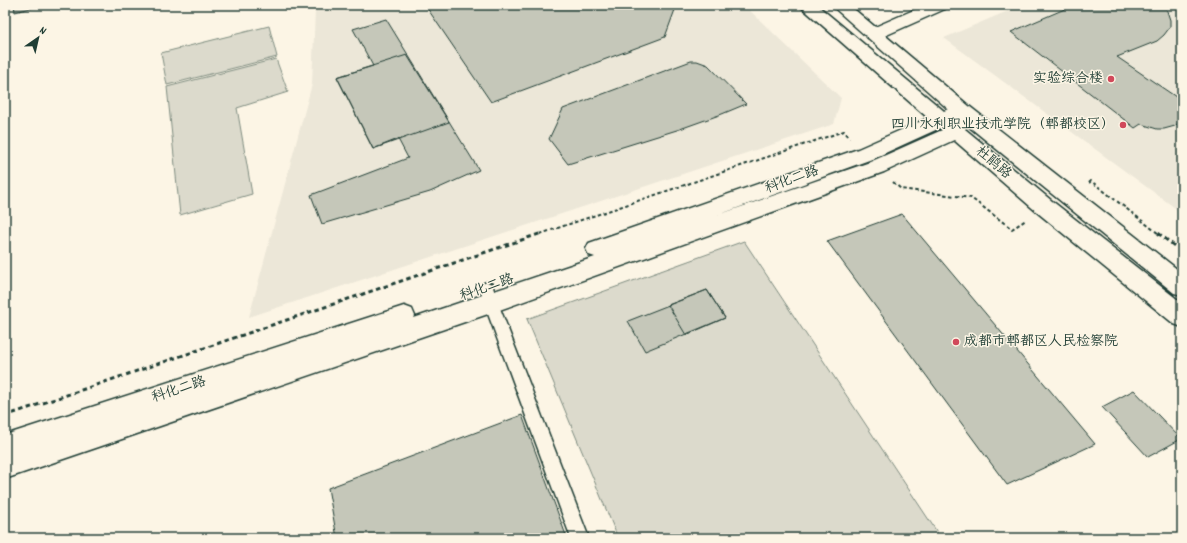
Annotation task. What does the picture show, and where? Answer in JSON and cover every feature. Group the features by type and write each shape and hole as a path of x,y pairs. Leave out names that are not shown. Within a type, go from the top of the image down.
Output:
{"street":[{"name":"杜鹃路","path":"807,5 1045,207 1182,317"},
{"name":"杜鹃路","path":"839,5 962,111 1182,286"},
{"path":"874,34 939,5"},
{"path":"5,466 489,295 877,167 948,126 962,111"},
{"name":"科化二路","path":"5,448 489,295"}],"lane":[{"path":"489,295 580,538"}],"shaded area":[{"path":"313,5 744,5 841,98 834,124 249,317 312,84 315,10"},
{"name":"四川水利职业技术学院（郫都校区）","path":"1022,5 1182,5 1182,213 944,38"},
{"path":"269,26 277,57 167,85 161,53"},
{"path":"276,59 288,92 237,108 252,194 180,215 167,87"},
{"path":"744,241 941,538 618,538 527,319"}],"building":[{"path":"14,5 39,5 39,6 15,12"},
{"path":"425,5 673,5 676,7 665,37 491,102"},
{"name":"实验综合楼","path":"1074,5 1165,5 1170,20 1170,27 1164,35 1157,41 1117,57 1182,101 1182,117 1175,126 1157,129 1141,124 1135,128 1011,32"},
{"path":"386,19 479,170 430,192 322,224 311,195 408,158 398,139 373,149 337,77 373,66 353,29"},
{"path":"407,55 449,122 373,149 337,77"},
{"path":"691,61 697,61 708,65 746,104 680,129 568,164 549,139 563,109"},
{"name":"成都市郫都区人民检察院","path":"902,214 1095,444 1007,485 827,241"},
{"path":"707,290 725,318 645,351 628,321"},
{"path":"707,290 725,318 686,335 668,305"},
{"path":"1134,390 1181,439 1148,457 1102,407"},
{"path":"522,415 567,538 337,538 328,488"}],"place":[{"name":"实验综合楼","path":"1111,79"},
{"name":"四川水利职业技术学院（郫都校区）","path":"1123,125"},
{"name":"成都市郫都区人民检察院","path":"956,342"}]}
